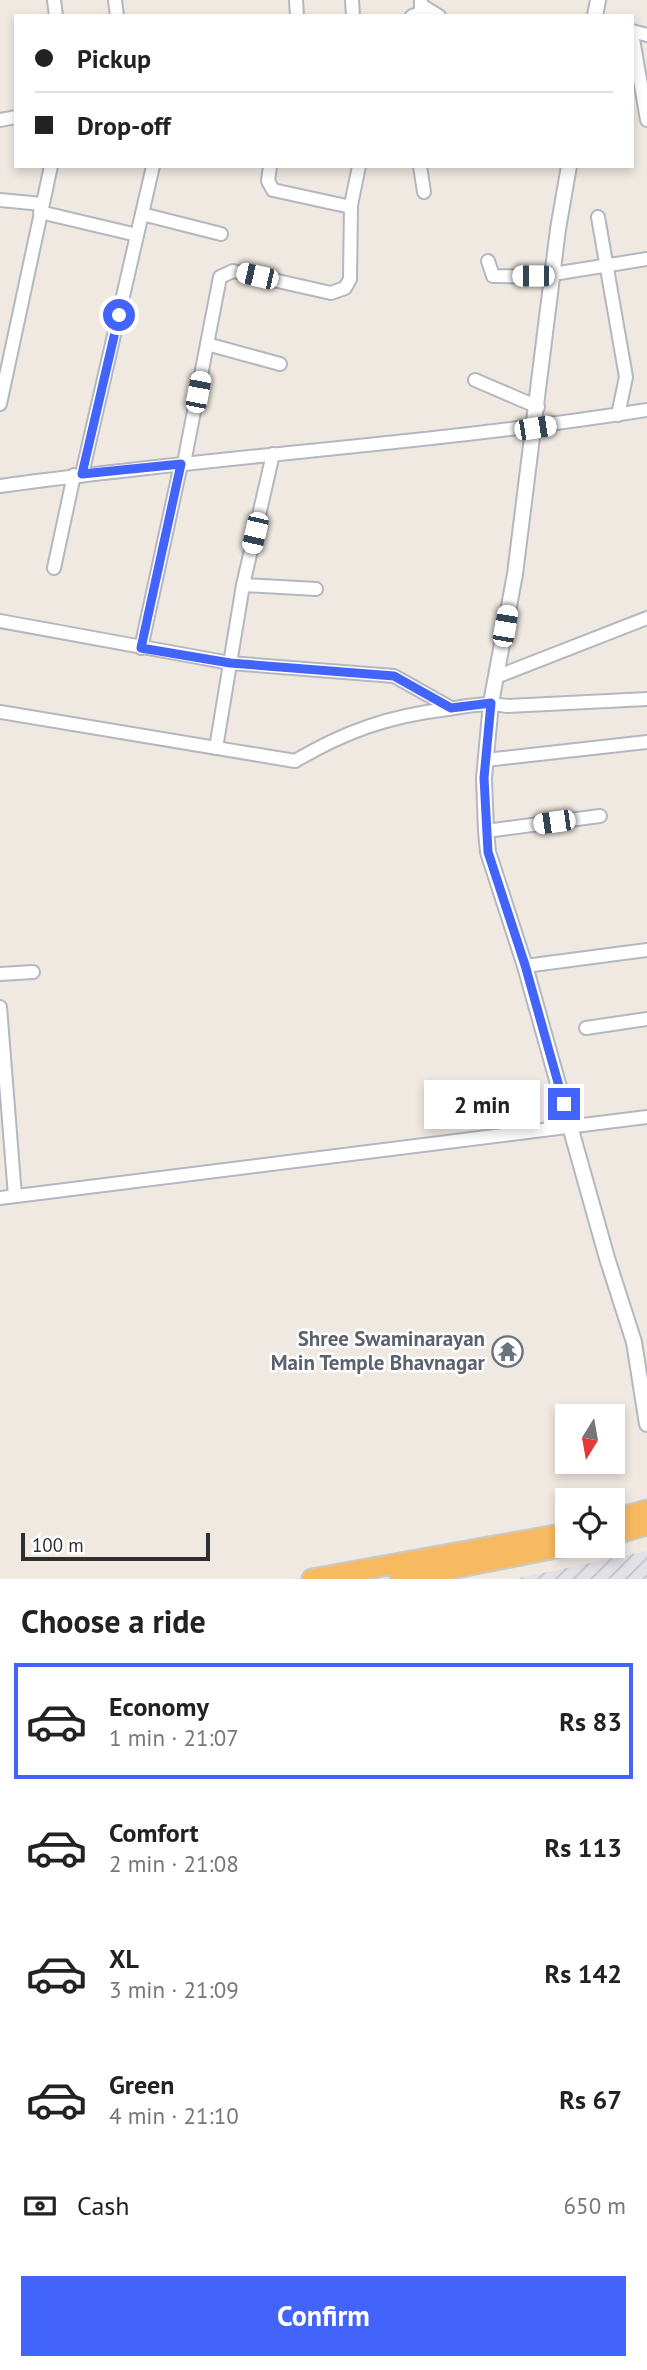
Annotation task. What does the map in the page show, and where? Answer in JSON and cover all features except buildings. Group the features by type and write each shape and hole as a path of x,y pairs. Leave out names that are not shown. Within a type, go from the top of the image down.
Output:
{"highway":[{"path":"625,1516 647,1510"},
{"path":"625,1531 647,1525"},
{"path":"312,1579 555,1534"},
{"path":"400,1579 555,1548"}],"street":[{"path":"418,7 434,14"},
{"path":"634,44 647,120"},
{"path":"0,404 51,168"},
{"path":"54,568 153,168"},
{"path":"270,168 268,185 273,190 351,207"},
{"path":"141,648 183,463 219,282 228,271 331,293 345,288 350,279 351,207 359,168"},
{"path":"420,168 424,192"},
{"path":"569,168 515,574 491,703 486,760 486,831 488,852 525,965 642,1360 647,1424"},
{"path":"0,200 41,208 137,235"},
{"path":"142,214 221,234"},
{"path":"598,217 626,377 618,415"},
{"path":"488,261 494,276 553,275 647,259"},
{"path":"207,344 280,364"},
{"path":"475,380 538,407"},
{"path":"0,486 183,463 535,428 647,410"},
{"path":"216,748 243,585 273,454"},
{"path":"243,585 316,589"},
{"path":"496,677 647,618"},
{"path":"0,621 230,663 394,676 451,708"},
{"path":"0,712 295,761 330,741 400,715 491,703 507,706 647,699"},
{"path":"486,760 647,742"},
{"path":"486,831 600,816"},
{"path":"525,965 647,950"},
{"path":"0,974 33,972"},
{"path":"0,1007 15,1196"},
{"path":"586,1028 647,1019"},
{"path":"0,1198 647,1117"}],"shaded area":[{"path":"647,1551 647,1579 515,1579 625,1558 625,1556"}],"place":[{"name":"Shree Swaminarayan Main Temple Bhavnagar","path":"508,1351"}],"route":[{"path":"119,315 82,474 181,464 141,648 230,663 394,676 451,708 491,703 484,778 488,852 525,965 564,1104"}]}
